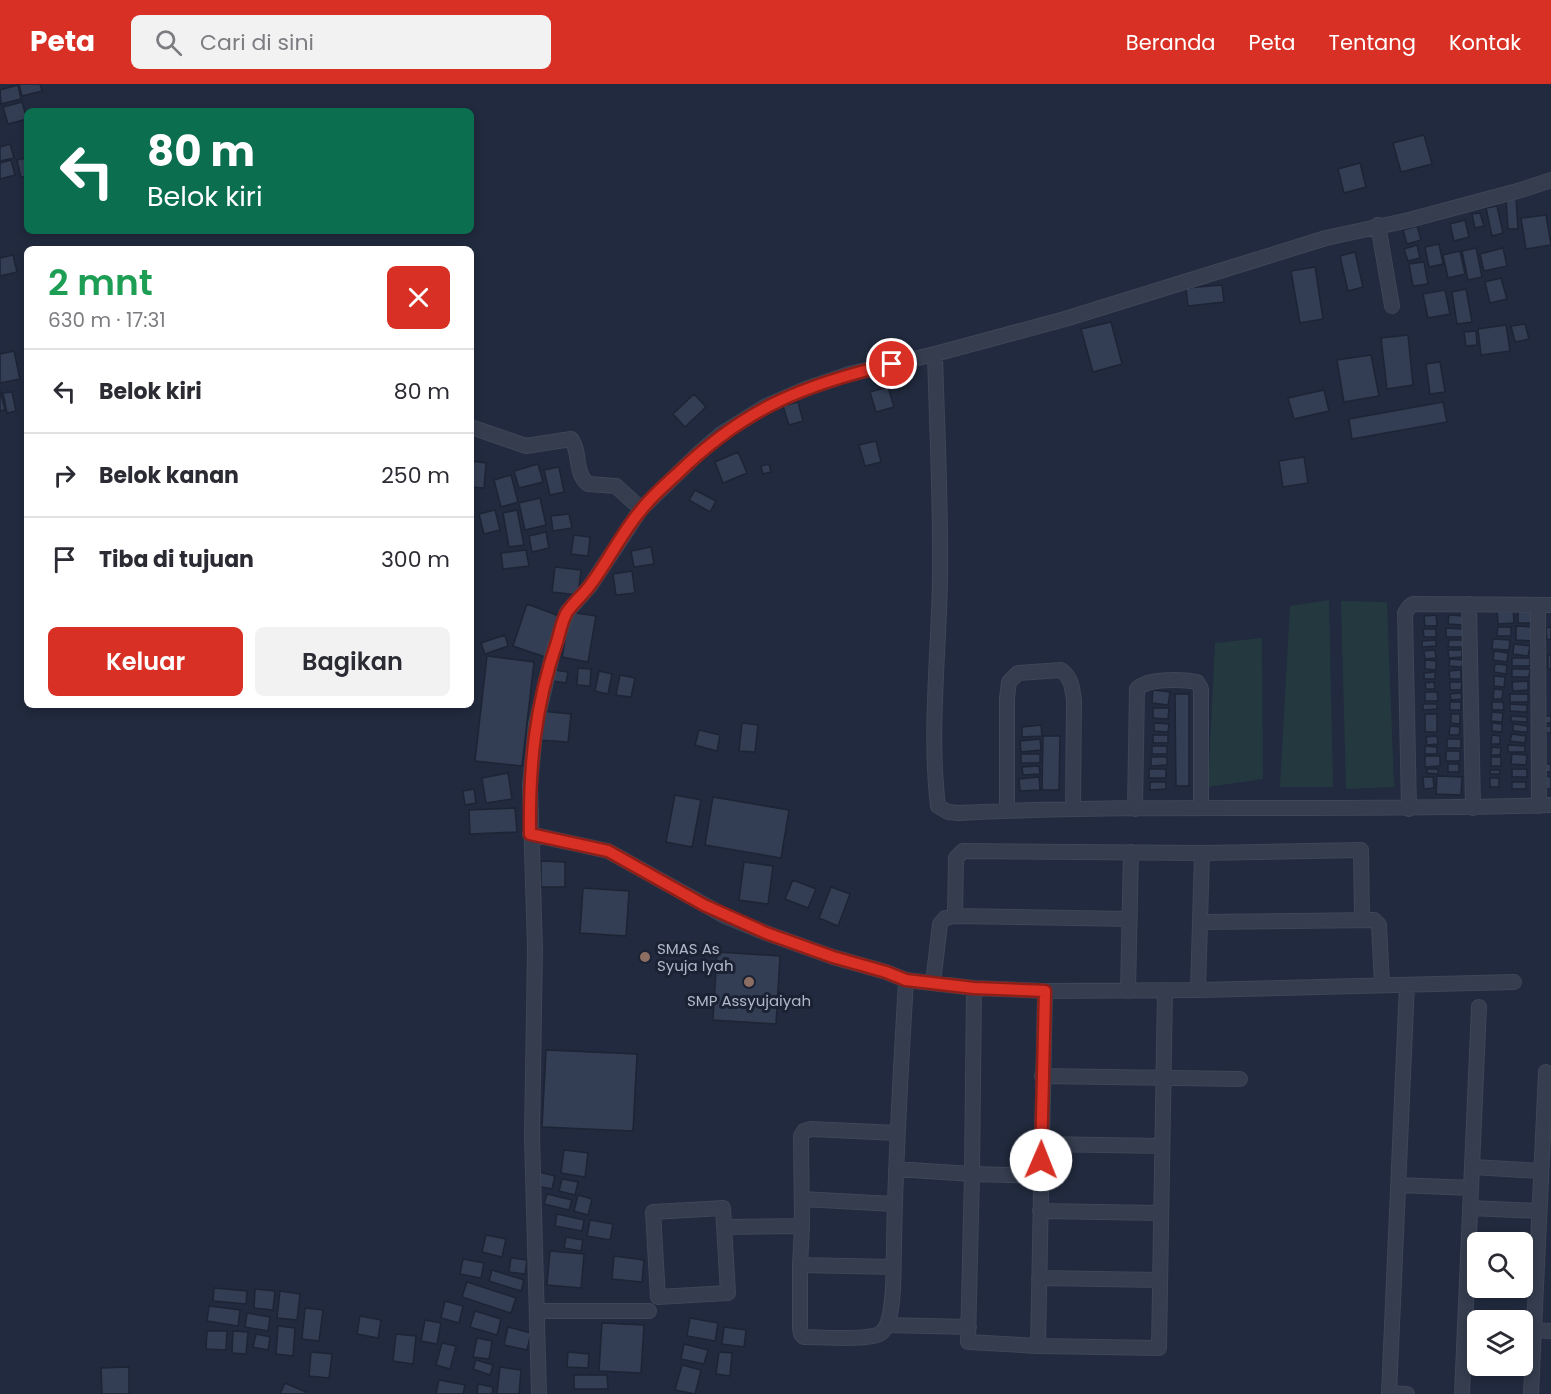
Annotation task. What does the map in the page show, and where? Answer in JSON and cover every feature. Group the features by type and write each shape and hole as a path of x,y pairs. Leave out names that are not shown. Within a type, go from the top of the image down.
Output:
{"street":[{"path":"539,1394 532,1137 535,949 530,834 530,784 536,724 543,688 567,612 590,586 641,509 707,446 766,406 805,389 849,374 935,354 1065,319 1326,238 1409,220 1551,180"},
{"path":"1378,225 1392,306"},
{"path":"935,354 940,576 936,700 938,806 948,812 959,813 1073,808 1409,809 1545,805 1545,605 1413,604 1408,607 1405,613 1409,809"},
{"path":"474,428 526,446 571,439 585,482 616,486 641,509"},
{"path":"1469,604 1473,808"},
{"path":"1007,811 1009,682 1018,673 1061,670 1068,675 1074,700 1073,808"},
{"path":"1135,809 1137,689 1141,684 1151,682 1187,680 1197,682 1201,689 1201,807"},
{"path":"530,834 608,851 704,905 766,933 906,980 974,988 1045,991 1198,990 1514,982"},
{"path":"955,916 956,858 963,851 1202,853 1361,850 1362,920"},
{"path":"1128,991 1131,852"},
{"path":"1198,990 1202,853"},
{"path":"933,984 940,924 945,918 955,916 1130,919"},
{"path":"1200,922 1374,920 1379,925 1382,985"},
{"path":"897,1133 811,1129 804,1131 801,1136 800,1328 804,1337 870,1337 881,1332 887,1325 891,1313 897,1133 906,980"},
{"path":"1407,985 1389,1393 1407,1394"},
{"path":"974,988 968,1342 1038,1346 1159,1348 1165,990"},
{"path":"1038,1346 1045,991"},
{"path":"1462,1394 1479,1007"},
{"path":"1531,1394 1546,1072"},
{"path":"1042,1076 1240,1079"},
{"path":"1041,1144 1162,1146"},
{"path":"1472,1167 1541,1171"},
{"path":"896,1169 1041,1176"},
{"path":"1399,1185 1471,1188"},
{"path":"802,1199 894,1204"},
{"path":"723,1208 724,1227 728,1293 658,1297 653,1212 723,1208"},
{"path":"1470,1208 1539,1211"},
{"path":"1040,1211 1161,1213"},
{"path":"724,1227 802,1226"},
{"path":"800,1265 893,1267"},
{"path":"1039,1278 1160,1280"},
{"path":"537,1311 649,1311"},
{"path":"887,1325 969,1327"},
{"path":"1534,1330 1551,1331"}],"green space":[{"path":"1329,600 1333,787 1280,787 1290,606"},
{"path":"1341,601 1387,602 1394,787 1346,789"},
{"path":"1262,638 1263,779 1208,787 1215,643"}],"building":[{"path":"19,84 40,84 42,91 22,96"},
{"path":"18,85 21,99 1,104 0,90"},
{"path":"22,102 24,120 8,124 3,107"},
{"path":"1424,135 1432,164 1401,172 1393,143"},
{"path":"10,144 14,158 0,161 0,147"},
{"path":"24,159 24,176 21,177 17,160"},
{"path":"11,160 15,175 0,179 0,163"},
{"path":"1360,163 1366,187 1344,193 1338,169"},
{"path":"1506,198 1516,198 1518,229 1508,229"},
{"path":"1497,206 1503,233 1492,236 1486,208"},
{"path":"1480,213 1484,226 1475,228 1472,214"},
{"path":"1546,215 1551,245 1526,249 1521,218"},
{"path":"1465,220 1469,237 1454,241 1450,224"},
{"path":"1417,226 1421,240 1407,244 1403,230"},
{"path":"1439,244 1443,264 1429,267 1425,247"},
{"path":"1417,245 1420,258 1408,261 1404,249"},
{"path":"1476,248 1482,277 1468,280 1462,251"},
{"path":"1503,248 1507,266 1484,271 1480,254"},
{"path":"1460,251 1465,274 1448,278 1443,255"},
{"path":"1355,252 1363,287 1348,291 1340,256"},
{"path":"13,255 17,272 0,276 0,258"},
{"path":"1424,262 1428,284 1413,286 1409,264"},
{"path":"1315,267 1323,319 1300,323 1291,271"},
{"path":"1501,278 1507,299 1490,303 1485,282"},
{"path":"1222,285 1224,302 1188,306 1186,288"},
{"path":"1466,289 1472,322 1457,324 1452,292"},
{"path":"1445,290 1450,314 1428,318 1423,294"},
{"path":"1111,322 1122,364 1093,372 1081,329"},
{"path":"1525,324 1529,339 1515,342 1511,326"},
{"path":"1506,325 1510,351 1481,355 1478,329"},
{"path":"1476,331 1477,345 1466,346 1464,332"},
{"path":"1408,335 1413,385 1387,389 1381,338"},
{"path":"14,351 20,379 0,383 0,354"},
{"path":"1371,355 1379,396 1344,402 1337,360"},
{"path":"1440,362 1445,392 1430,394 1426,364"},
{"path":"888,387 894,407 876,412 870,392"},
{"path":"0,390 5,410 0,411"},
{"path":"1324,390 1329,411 1294,419 1288,398"},
{"path":"12,392 16,411 7,413 3,393"},
{"path":"694,394 706,407 685,427 673,414"},
{"path":"798,402 803,421 789,425 783,406"},
{"path":"1443,402 1447,422 1352,439 1349,419"},
{"path":"876,441 881,462 865,466 859,445"},
{"path":"738,452 747,473 723,483 715,462"},
{"path":"1304,457 1308,483 1283,487 1279,461"},
{"path":"474,461 486,463 484,488 474,487"},
{"path":"538,464 543,482 519,488 514,471"},
{"path":"769,464 771,472 763,474 761,466"},
{"path":"559,467 564,492 550,495 544,470"},
{"path":"511,475 518,502 501,507 494,480"},
{"path":"695,490 716,501 710,512 689,500"},
{"path":"540,498 546,525 525,530 519,503"},
{"path":"495,510 500,530 484,534 479,514"},
{"path":"517,510 524,545 509,547 503,513"},
{"path":"569,514 572,528 553,531 551,516"},
{"path":"546,532 549,548 532,552 529,536"},
{"path":"574,535 590,537 588,556 571,554"},
{"path":"651,547 654,564 634,567 631,551"},
{"path":"526,550 529,566 503,569 501,553"},
{"path":"555,567 581,570 578,595 552,592"},
{"path":"632,571 635,593 616,595 613,574"},
{"path":"527,604 562,617 548,658 513,646"},
{"path":"1513,608 1514,623 1498,624 1497,609"},
{"path":"1518,608 1533,608 1533,623 1518,623"},
{"path":"570,612 596,616 588,662 562,657"},
{"path":"1436,615 1437,626 1425,626 1424,616"},
{"path":"1449,615 1463,616 1463,625 1448,624"},
{"path":"1516,626 1533,627 1532,641 1516,640"},
{"path":"1498,627 1511,627 1511,636 1497,636"},
{"path":"1551,627 1551,639 1547,640 1546,628"},
{"path":"1446,628 1463,629 1463,637 1446,637"},
{"path":"1423,629 1436,629 1436,637 1424,637"},
{"path":"505,635 508,646 485,654 481,643"},
{"path":"1493,639 1510,640 1509,650 1492,649"},
{"path":"1436,640 1436,646 1422,647 1422,641"},
{"path":"1449,640 1463,640 1463,647 1448,647"},
{"path":"1514,644 1530,646 1528,656 1513,654"},
{"path":"1435,650 1436,658 1425,659 1424,651"},
{"path":"1448,650 1462,650 1462,657 1449,658"},
{"path":"1494,651 1508,653 1507,662 1493,660"},
{"path":"1548,655 1551,655 1551,669 1548,669"},
{"path":"487,656 534,662 522,766 475,761"},
{"path":"1512,658 1530,658 1530,666 1512,666"},
{"path":"1450,659 1463,660 1462,667 1449,666"},
{"path":"1425,660 1436,661 1436,670 1425,669"},
{"path":"1495,664 1507,665 1506,674 1494,672"},
{"path":"578,668 591,669 590,686 577,685"},
{"path":"1512,669 1530,669 1529,677 1512,677"},
{"path":"555,670 568,672 566,683 553,681"},
{"path":"1461,670 1461,679 1450,679 1449,671"},
{"path":"599,671 612,674 608,694 595,691"},
{"path":"1435,672 1435,679 1424,679 1424,673"},
{"path":"620,675 635,678 631,697 616,695"},
{"path":"1494,676 1505,677 1504,687 1494,686"},
{"path":"1528,681 1528,690 1513,691 1512,682"},
{"path":"1434,682 1435,689 1426,689 1425,683"},
{"path":"1450,682 1462,682 1461,690 1450,690"},
{"path":"1494,689 1503,690 1502,699 1493,699"},
{"path":"1153,690 1170,692 1168,705 1152,703"},
{"path":"1425,692 1437,692 1438,701 1425,701"},
{"path":"1461,693 1462,699 1451,700 1450,694"},
{"path":"1175,694 1189,694 1189,786 1176,786"},
{"path":"1510,694 1528,694 1528,702 1510,702"},
{"path":"1450,702 1461,702 1461,710 1450,710"},
{"path":"1492,702 1503,702 1504,710 1492,710"},
{"path":"1423,704 1437,704 1437,709 1423,710"},
{"path":"1510,704 1527,705 1527,712 1510,711"},
{"path":"1153,708 1169,708 1168,719 1153,718"},
{"path":"541,711 571,714 568,742 538,740"},
{"path":"1492,712 1503,713 1502,722 1491,721"},
{"path":"1425,714 1437,714 1437,732 1425,732"},
{"path":"1451,714 1460,714 1460,724 1451,723"},
{"path":"1511,716 1527,717 1527,722 1511,721"},
{"path":"1545,716 1551,716 1551,723 1545,723"},
{"path":"742,723 758,725 755,752 739,751"},
{"path":"1154,723 1169,724 1168,732 1154,731"},
{"path":"1492,723 1502,724 1502,732 1492,731"},
{"path":"1513,724 1528,726 1527,732 1513,731"},
{"path":"1041,725 1042,736 1022,737 1022,727"},
{"path":"1450,726 1460,727 1459,735 1449,735"},
{"path":"1546,726 1551,726 1551,733 1546,733"},
{"path":"699,730 720,735 717,751 695,745"},
{"path":"1512,734 1526,736 1525,743 1510,741"},
{"path":"1153,735 1168,735 1168,743 1153,743"},
{"path":"1492,735 1500,736 1500,744 1491,744"},
{"path":"1043,736 1060,736 1059,790 1042,790"},
{"path":"1437,736 1438,744 1427,745 1426,737"},
{"path":"1040,739 1041,750 1021,752 1020,741"},
{"path":"1447,739 1461,739 1461,748 1447,748"},
{"path":"1508,745 1525,746 1525,752 1508,752"},
{"path":"1152,746 1167,746 1167,754 1152,754"},
{"path":"1425,746 1437,747 1437,754 1425,754"},
{"path":"1492,747 1501,748 1500,755 1491,755"},
{"path":"1446,751 1460,751 1460,761 1446,761"},
{"path":"1021,754 1040,754 1040,763 1021,763"},
{"path":"1512,754 1527,755 1526,765 1511,764"},
{"path":"1425,756 1440,756 1440,766 1425,767"},
{"path":"1151,757 1167,757 1167,765 1151,766"},
{"path":"1491,757 1501,757 1501,766 1491,766"},
{"path":"1448,764 1459,764 1459,772 1448,772"},
{"path":"1545,764 1551,764 1551,772 1544,772"},
{"path":"1039,766 1040,774 1023,775 1022,767"},
{"path":"1149,769 1166,769 1166,778 1149,778"},
{"path":"1427,769 1438,769 1438,774 1427,773"},
{"path":"1512,769 1527,769 1527,777 1512,777"},
{"path":"1490,770 1500,770 1500,774 1490,774"},
{"path":"508,773 512,799 486,803 482,778"},
{"path":"1437,776 1462,777 1461,795 1436,794"},
{"path":"1546,776 1551,777 1551,789 1546,789"},
{"path":"1039,777 1040,790 1020,791 1019,779"},
{"path":"1423,777 1433,777 1434,788 1424,789"},
{"path":"1490,778 1499,778 1499,787 1490,787"},
{"path":"1150,782 1166,782 1166,789 1150,790"},
{"path":"1512,782 1526,782 1526,789 1512,789"},
{"path":"474,789 476,803 465,805 463,791"},
{"path":"675,795 701,800 692,847 666,842"},
{"path":"713,797 789,810 781,858 705,845"},
{"path":"515,808 517,832 470,834 469,810"},
{"path":"541,861 565,862 565,887 541,887"},
{"path":"744,862 773,866 768,904 739,900"},
{"path":"793,880 816,889 808,908 785,899"},
{"path":"831,887 850,894 838,926 819,918"},
{"path":"583,888 629,891 626,936 580,933"},
{"path":"717,952 780,956 776,1024 713,1020"},
{"path":"546,1050 637,1054 633,1131 542,1127"},
{"path":"564,1150 588,1153 585,1177 561,1173"},
{"path":"539,1172 555,1176 552,1189 536,1186"},
{"path":"562,1179 578,1182 575,1195 559,1191"},
{"path":"547,1194 572,1200 569,1210 544,1204"},
{"path":"578,1195 592,1199 588,1215 574,1211"},
{"path":"557,1214 584,1220 582,1231 555,1226"},
{"path":"590,1220 613,1224 610,1240 587,1236"},
{"path":"486,1235 506,1239 502,1257 482,1252"},
{"path":"566,1237 583,1240 581,1251 564,1248"},
{"path":"550,1251 584,1254 581,1288 547,1285"},
{"path":"614,1256 644,1260 642,1282 612,1279"},
{"path":"511,1258 527,1260 525,1274 509,1272"},
{"path":"463,1259 484,1263 481,1278 460,1274"},
{"path":"492,1270 524,1280 521,1291 489,1281"},
{"path":"467,1282 516,1298 511,1313 462,1297"},
{"path":"214,1288 247,1291 246,1304 213,1301"},
{"path":"255,1289 275,1291 273,1310 254,1308"},
{"path":"280,1291 300,1294 297,1320 277,1318"},
{"path":"445,1301 463,1306 459,1323 441,1318"},
{"path":"209,1306 240,1310 238,1326 207,1321"},
{"path":"305,1308 323,1310 319,1341 302,1339"},
{"path":"475,1311 501,1319 497,1335 470,1327"},
{"path":"247,1313 270,1317 268,1331 245,1327"},
{"path":"360,1316 381,1320 378,1338 357,1334"},
{"path":"690,1318 718,1323 715,1341 687,1336"},
{"path":"425,1320 441,1323 437,1344 421,1341"},
{"path":"602,1323 644,1325 641,1373 599,1371"},
{"path":"278,1326 295,1328 293,1356 276,1354"},
{"path":"508,1327 531,1333 527,1350 504,1345"},
{"path":"724,1327 746,1330 744,1347 722,1344"},
{"path":"207,1331 227,1331 226,1350 206,1349"},
{"path":"233,1331 248,1332 246,1354 232,1353"},
{"path":"256,1334 270,1337 268,1350 253,1347"},
{"path":"396,1334 416,1336 413,1364 393,1361"},
{"path":"477,1338 492,1341 489,1359 473,1357"},
{"path":"442,1343 456,1346 450,1369 436,1365"},
{"path":"684,1344 708,1350 704,1364 681,1359"},
{"path":"311,1352 332,1354 329,1378 309,1376"},
{"path":"568,1352 589,1354 588,1368 567,1367"},
{"path":"719,1352 732,1353 730,1376 716,1374"},
{"path":"476,1360 493,1365 490,1375 473,1369"},
{"path":"682,1365 701,1370 695,1394 675,1390"},
{"path":"129,1367 129,1394 102,1394 101,1368"},
{"path":"500,1367 521,1370 519,1394 497,1394"},
{"path":"574,1375 607,1375 608,1389 574,1389"},
{"path":"439,1380 465,1385 463,1394 436,1394"},
{"path":"285,1383 306,1392 305,1394 280,1394"},
{"path":"478,1384 493,1387 492,1394 477,1394"}],"place":[{"name":"SMAS As Syuja Iyah","path":"645,957"},
{"name":"SMP Assyujaiyah","path":"749,982"}],"route":[{"path":"892,364 849,374 805,389 766,406 722,434 700,452 641,509 590,586 567,612 553,652 536,724 530,784 530,834 608,851 723,915 833,957 906,980 974,988 1045,991 1041,1160"}]}
